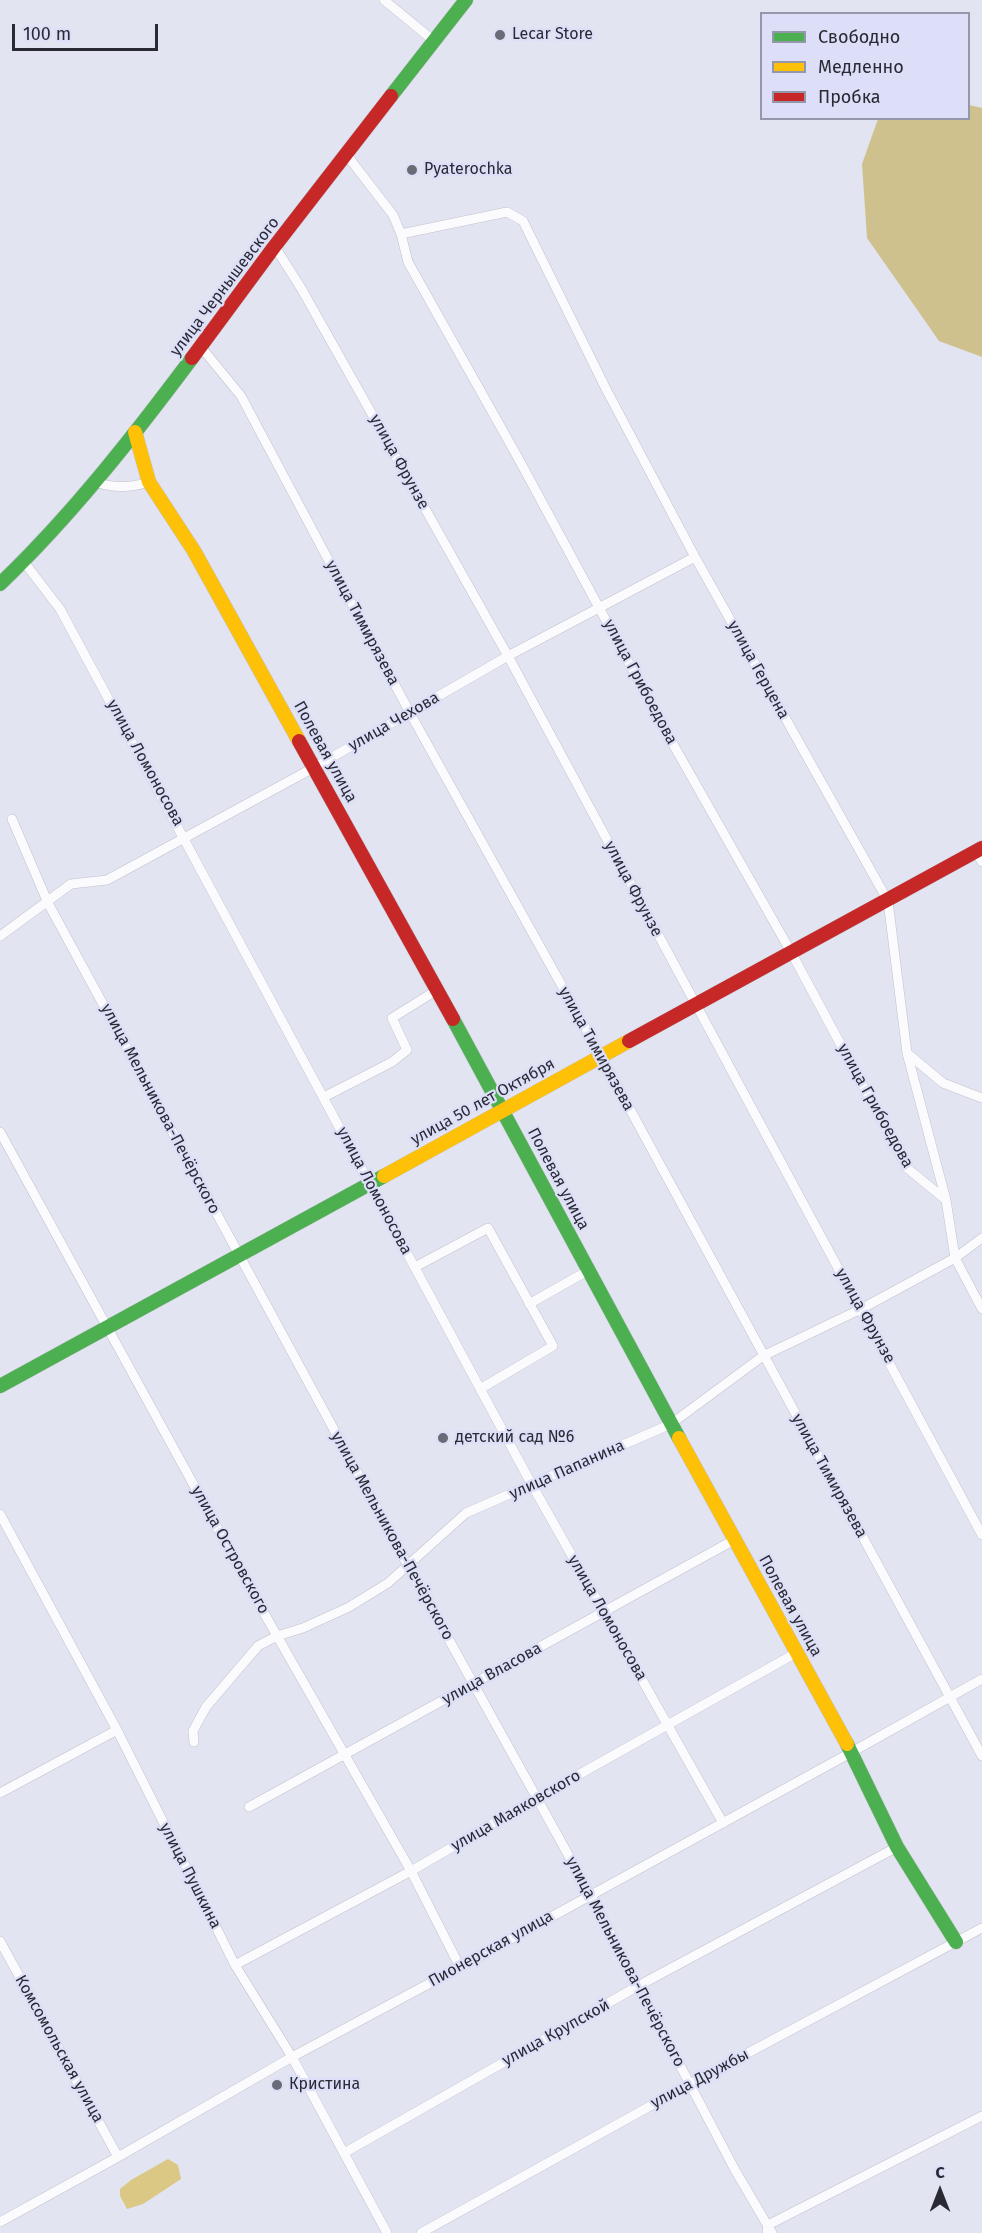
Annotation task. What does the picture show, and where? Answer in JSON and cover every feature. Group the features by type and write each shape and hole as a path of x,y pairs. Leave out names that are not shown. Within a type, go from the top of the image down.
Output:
{"street":[{"path":"384,0 434,41"},
{"name":"улица Чернышевского","path":"0,584 24,562 135,432 274,247 466,0"},
{"name":"улица Грибоедова","path":"346,154 393,215 401,234 408,262 669,737 791,952 907,1168 946,1200"},
{"name":"улица Герцена","path":"401,234 507,212 523,221 606,389 695,557 888,901 907,1053 946,1200 955,1258"},
{"name":"улица Фрунзе","path":"274,247 301,288 508,656 982,1535"},
{"name":"улица Тимирязева","path":"201,347 241,396 410,713 601,1056 982,1756"},
{"name":"Полевая улица","path":"135,432 149,482 194,551 315,767 503,1110 734,1540 852,1752 897,1847 956,1942"},
{"path":"94,482 110,486 134,487 149,482"},
{"name":"улица Чехова","path":"0,936 71,885 107,880 315,767 508,656 695,557"},
{"name":"улица Ломоносова","path":"24,562 60,609 185,837 532,1485 723,1823"},
{"name":"улица Мельникова-Печёрского","path":"12,819 48,903 407,1564 590,1894 769,2230"},
{"name":"улица 50 лет Октября","path":"0,1386 695,1004 980,854"},
{"path":"324,1098 392,1062 407,1050 392,1018 437,990"},
{"path":"907,1053 943,1083 982,1098"},
{"name":"улица Островского","path":"0,1132 277,1636 411,1871 460,1967"},
{"path":"415,1267 488,1228 553,1346 480,1389"},
{"name":"улица Папанина","path":"194,1742 193,1731 207,1707 258,1646 349,1607 388,1583 466,1513 671,1424 763,1356 861,1309 955,1258 982,1238"},
{"path":"955,1258 982,1309"},
{"path":"530,1304 588,1270"},
{"name":"улица Пушкина","path":"0,1514 117,1730 235,1965 292,2056 387,2233"},
{"name":"улица Власова","path":"249,1807 734,1540"},
{"name":"улица Маяковского","path":"235,1965 411,1871 796,1653"},
{"name":"Пионерская улица","path":"0,2222 118,2157 292,2056 460,1967 982,1679"},
{"path":"0,1793 117,1730"},
{"name":"улица Крупской","path":"344,2153 638,1986 897,1847"},
{"name":"улица Дружбы","path":"421,2233 690,2084 982,1928"},
{"name":"Комсомольская улица","path":"0,1941 118,2157"},
{"path":"769,2230 982,2116"}],"shaded area":[{"path":"970,105 982,108 982,357 939,341 867,238 862,164 878,120 970,120"},
{"path":"168,2159 178,2165 181,2179 143,2204 127,2209 120,2196 120,2189 131,2180"}],"traffic: fast":[{"path":"391,96 466,0"},
{"path":"0,584 52,531 100,475 192,358"},
{"path":"453,1019 679,1438"},
{"path":"0,1386 384,1176"},
{"path":"847,1744 897,1847 956,1942"}],"traffic: slow":[{"path":"135,432 149,482 194,551 299,741"},
{"path":"384,1176 629,1041"},
{"path":"679,1438 847,1744"}],"traffic: jam":[{"path":"192,358 274,247 391,96"},
{"path":"299,741 453,1019"},
{"path":"629,1041 982,848"}],"place":[{"name":"Lecar Store","path":"500,35"},
{"name":"Pyaterochka","path":"412,170"},
{"name":"детский сад №6","path":"443,1438"},
{"name":"Кристина","path":"277,2085"}]}
